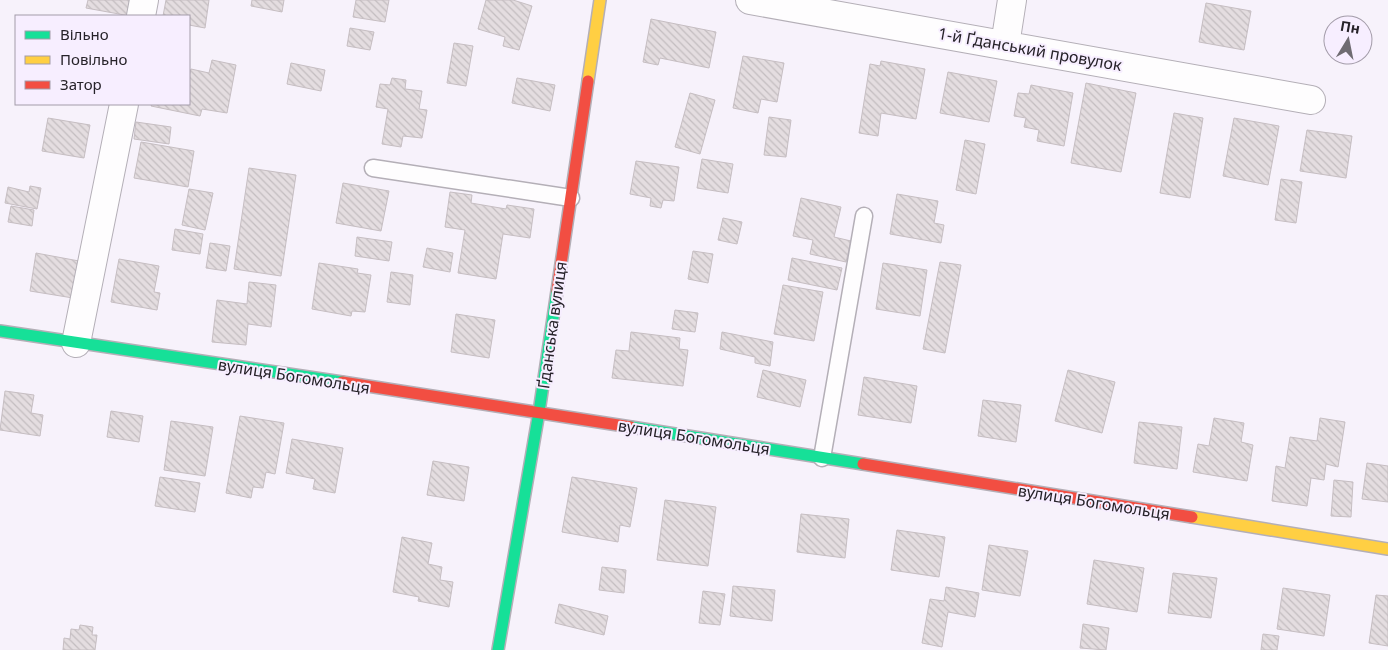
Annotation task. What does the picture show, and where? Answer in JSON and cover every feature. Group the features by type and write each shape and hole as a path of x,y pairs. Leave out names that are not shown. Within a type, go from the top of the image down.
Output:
{"street":[{"path":"141,15 144,0"},
{"name":"Ґданська вулиця","path":"498,650 539,412 600,0"},
{"path":"1005,45 1012,0"},
{"name":"1-й Ґданський провулок","path":"758,1 1311,100"},
{"path":"76,343 124,105"},
{"name":"вулиця Богомольця","path":"0,331 539,412 1388,549"}],"lane":[{"path":"373,168 571,198"},
{"path":"822,458 864,216"}],"building":[{"path":"88,0 137,0 130,15 86,8"},
{"path":"166,0 209,0 205,28 190,25 190,15 163,15"},
{"path":"252,0 284,0 282,12 251,6"},
{"path":"356,0 389,0 385,22 353,17"},
{"path":"486,0 513,0 532,6 519,50 503,46 505,37 478,29"},
{"path":"1206,3 1251,11 1244,50 1199,42"},
{"path":"651,19 716,32 709,68 660,58 658,65 643,62"},
{"path":"350,28 374,32 370,50 347,46"},
{"path":"454,43 473,46 466,86 447,83"},
{"path":"743,56 784,63 777,102 761,99 758,113 733,108"},
{"path":"212,60 236,65 227,113 202,109 200,116 151,106 190,105 191,69 209,73"},
{"path":"881,61 925,69 916,119 881,113 878,136 859,133 870,64 880,66"},
{"path":"291,63 325,70 321,91 287,84"},
{"path":"948,72 997,81 989,122 940,113"},
{"path":"392,78 406,80 405,89 422,91 419,109 427,110 422,138 403,136 401,147 382,144 388,109 376,107 380,84 390,85"},
{"path":"517,78 555,85 550,111 512,103"},
{"path":"1086,83 1136,93 1121,172 1071,163"},
{"path":"1031,85 1073,93 1064,146 1037,141 1039,130 1024,127 1026,118 1014,116 1018,93 1029,94"},
{"path":"690,93 715,100 700,154 675,147"},
{"path":"1174,113 1203,118 1190,198 1160,193"},
{"path":"769,117 791,120 786,157 764,155"},
{"path":"48,118 90,125 84,158 42,151"},
{"path":"1234,118 1279,126 1268,185 1223,176"},
{"path":"136,122 171,127 169,144 134,139"},
{"path":"1307,130 1352,136 1346,178 1300,171"},
{"path":"965,140 985,144 976,194 956,190"},
{"path":"141,142 194,151 188,187 134,178"},
{"path":"702,159 733,164 728,193 697,188"},
{"path":"636,161 679,167 674,201 663,200 661,208 650,206 651,198 630,194"},
{"path":"249,168 296,175 281,276 234,269"},
{"path":"1281,179 1302,182 1296,223 1275,220"},
{"path":"343,183 389,191 381,231 336,223"},
{"path":"30,186 41,188 37,209 5,203 8,187 29,192"},
{"path":"189,189 213,193 205,230 182,225"},
{"path":"450,192 472,195 471,203 506,209 507,205 534,209 530,238 503,234 496,279 458,273 465,230 445,227"},
{"path":"897,194 938,201 934,223 944,225 941,243 890,234"},
{"path":"801,198 841,207 834,237 851,241 846,262 810,254 813,240 793,236"},
{"path":"11,206 34,210 32,226 8,222"},
{"path":"723,218 742,222 737,244 718,240"},
{"path":"175,229 203,234 200,254 172,250"},
{"path":"357,237 392,242 389,261 355,256"},
{"path":"210,243 230,246 226,271 206,268"},
{"path":"427,248 453,253 450,272 423,267"},
{"path":"693,251 713,254 708,283 688,279"},
{"path":"36,253 79,261 73,298 30,291"},
{"path":"792,258 842,268 837,290 788,280"},
{"path":"119,259 159,266 154,292 160,293 157,310 111,302"},
{"path":"940,262 961,265 945,353 923,349"},
{"path":"319,263 358,269 357,273 371,275 365,312 352,311 351,316 312,309"},
{"path":"883,263 927,270 920,316 876,309"},
{"path":"391,272 413,275 410,305 387,302"},
{"path":"249,282 276,285 271,327 248,324 246,345 212,342 217,300 247,304"},
{"path":"783,285 823,292 814,341 774,334"},
{"path":"675,310 698,313 695,332 672,329"},
{"path":"456,314 495,320 489,358 451,352"},
{"path":"631,332 680,338 679,349 688,350 683,386 612,378 616,350 629,351"},
{"path":"722,332 773,342 770,366 755,363 755,357 720,349"},
{"path":"763,370 806,380 800,407 757,397"},
{"path":"1068,370 1115,382 1102,433 1055,421"},
{"path":"864,377 917,386 911,423 858,415"},
{"path":"5,391 34,395 31,413 43,415 40,436 0,430"},
{"path":"983,400 1021,405 1016,442 978,436"},
{"path":"111,411 143,416 139,442 107,437"},
{"path":"240,416 284,423 275,474 266,472 263,488 253,487 251,498 226,493"},
{"path":"1214,418 1244,423 1241,442 1253,445 1247,481 1193,472 1198,444 1209,446"},
{"path":"1320,418 1345,422 1338,467 1326,464 1324,480 1311,478 1307,506 1272,501 1276,466 1285,468 1290,437 1317,441"},
{"path":"171,421 213,427 205,476 164,470"},
{"path":"1139,422 1182,427 1177,469 1134,463"},
{"path":"292,439 343,448 335,493 313,489 315,479 286,473"},
{"path":"433,461 469,467 464,501 427,495"},
{"path":"1367,463 1388,466 1388,502 1362,499"},
{"path":"160,477 200,483 195,512 155,506"},
{"path":"572,477 637,488 630,527 620,525 618,542 562,532"},
{"path":"1334,480 1353,482 1351,517 1331,516"},
{"path":"665,500 716,507 708,566 657,560"},
{"path":"801,514 849,519 845,558 797,552"},
{"path":"897,530 945,537 939,577 891,570"},
{"path":"402,537 432,543 428,564 442,567 440,580 453,582 449,607 418,601 419,597 393,592"},
{"path":"989,545 1028,551 1020,596 982,590"},
{"path":"1094,560 1144,568 1137,612 1087,604"},
{"path":"602,567 626,570 624,593 599,590"},
{"path":"1173,573 1217,578 1211,618 1168,613"},
{"path":"733,586 775,590 772,621 730,616"},
{"path":"946,587 979,593 975,617 948,612 942,647 922,643 930,599 944,601"},
{"path":"1283,588 1330,595 1324,636 1277,629"},
{"path":"703,591 725,594 720,625 699,623"},
{"path":"1376,595 1388,596 1388,646 1369,643"},
{"path":"559,604 608,616 604,635 555,623"},
{"path":"1083,624 1109,628 1106,650 1080,648"},
{"path":"80,625 93,627 92,635 97,635 95,650 63,650 64,638 70,639 71,629 79,630"},
{"path":"1263,634 1279,636 1277,650 1261,650"}],"traffic: fast":[{"path":"498,650 539,412 557,291"},
{"path":"0,331 342,382"},
{"path":"631,427 863,464"}],"traffic: slow":[{"path":"588,81 600,0"},
{"path":"1192,517 1388,549"}],"traffic: jam":[{"path":"557,291 588,81"},
{"path":"342,382 631,427"},
{"path":"863,464 1192,517"}]}
